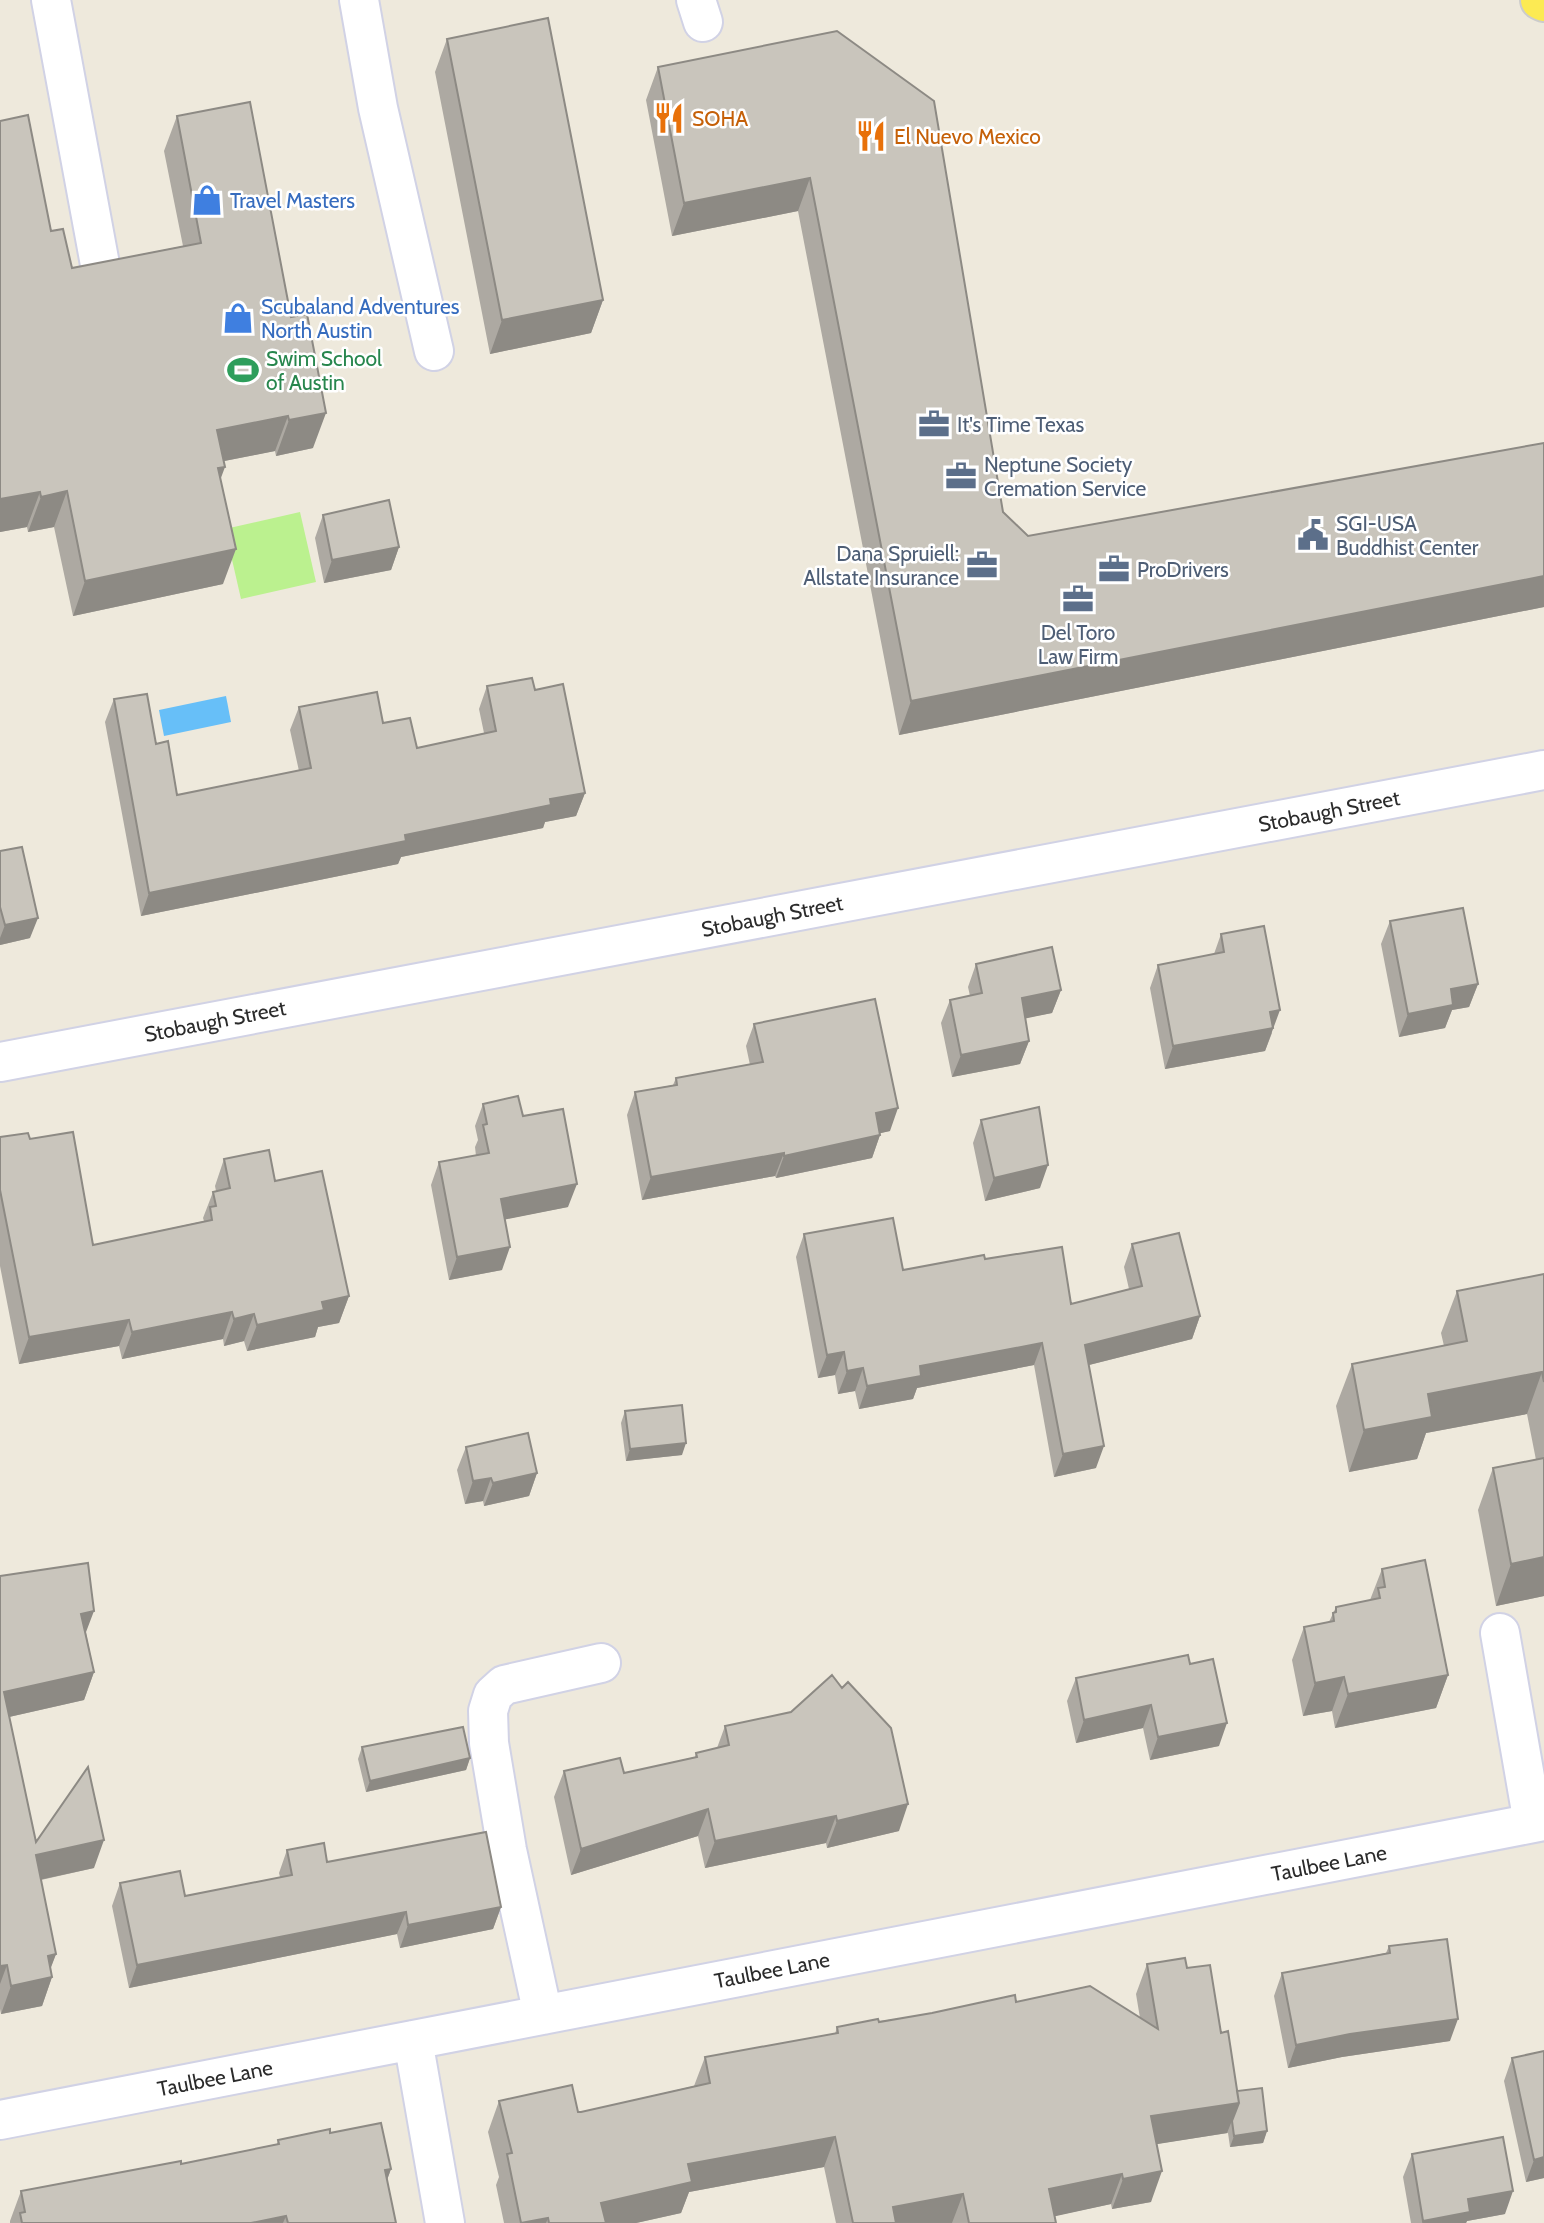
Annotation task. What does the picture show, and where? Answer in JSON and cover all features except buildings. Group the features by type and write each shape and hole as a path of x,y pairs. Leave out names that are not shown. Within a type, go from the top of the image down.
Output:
{"street":[{"path":"51,0 102,270"},
{"path":"359,0 379,108 434,351"},
{"name":"Stobaugh Street","path":"0,1062 1544,770"},
{"path":"1500,1633 1539,1822"},
{"path":"543,2015 507,1850 489,1743 488,1711 493,1696 505,1685 601,1663"},
{"name":"Taulbee Lane","path":"0,2120 1539,1822"},
{"path":"413,2040 445,2223"}],"green space":[{"path":"300,512 316,582 241,599 225,529"}],"water":[{"path":"226,696 231,722 164,736 159,710"}],"place":[{"name":"SOHA","path":"669,118"},
{"name":"El Nuevo Mexico","path":"871,136"},
{"name":"Travel Masters","path":"207,200"},
{"name":"Scubaland Adventures North Austin","path":"238,318"},
{"name":"Swim School of Austin","path":"243,370"},
{"name":"It's Time Texas","path":"934,424"},
{"name":"Neptune Society Cremation Service","path":"961,476"},
{"name":"SGI-USA Buddhist Center","path":"1313,535"},
{"name":"Dana Spruiell: Allstate Insurance","path":"982,565"},
{"name":"ProDrivers","path":"1114,569"},
{"name":"Del Toro Law Firm","path":"1078,599"}]}
